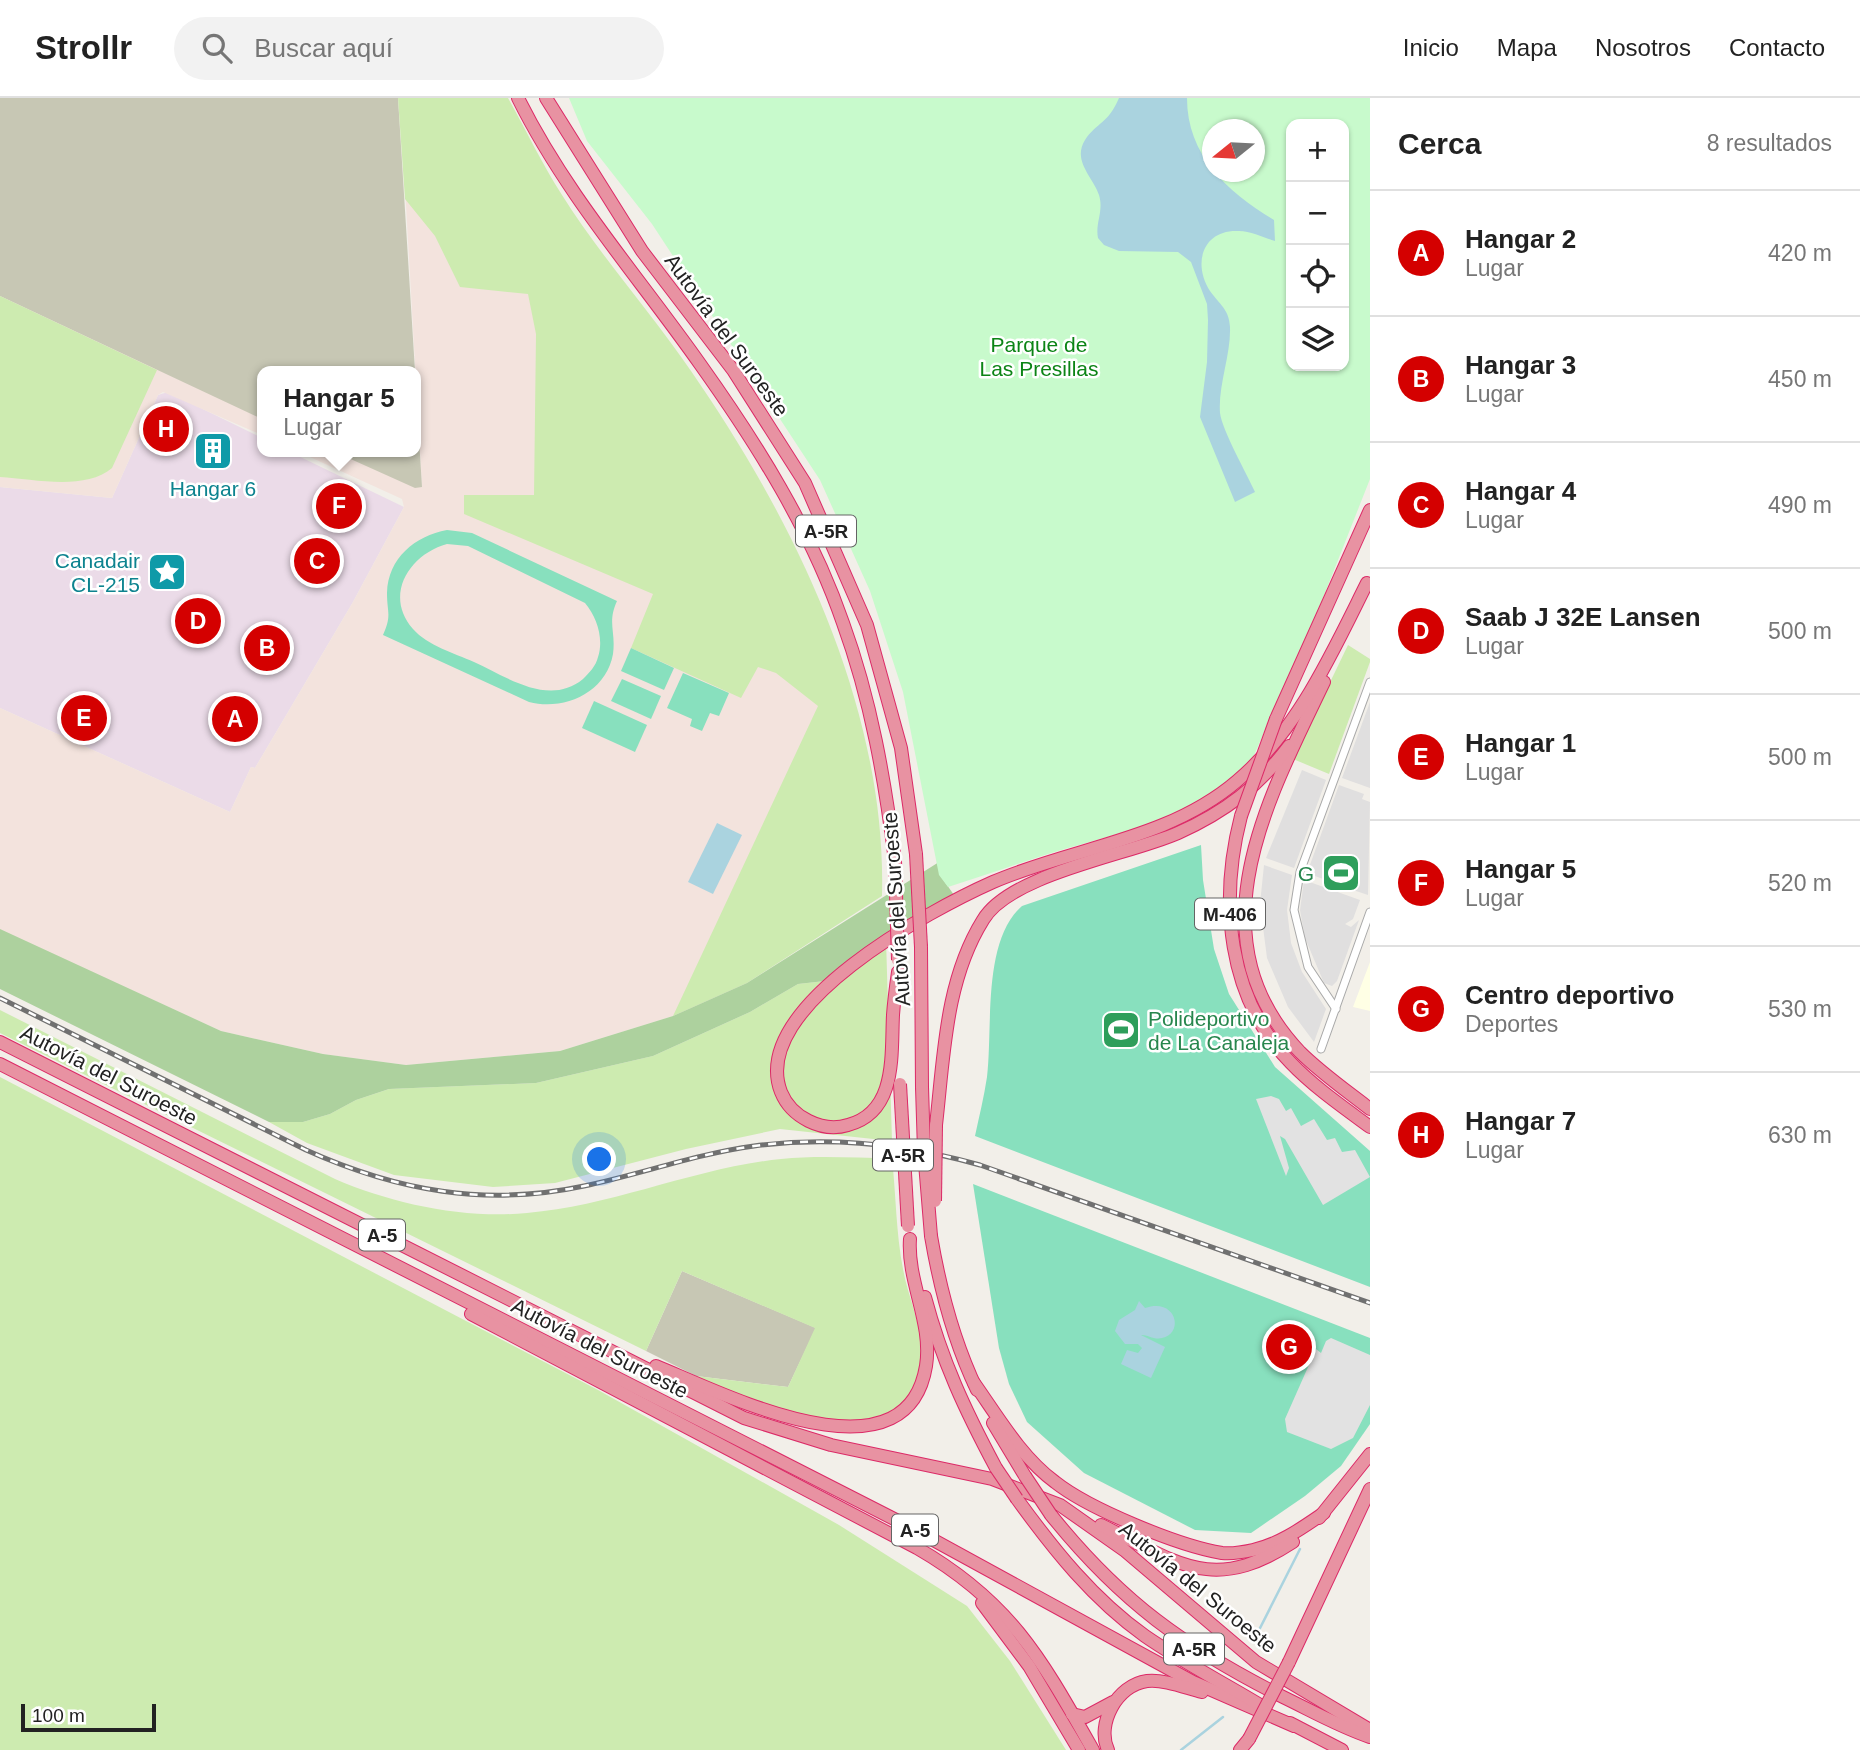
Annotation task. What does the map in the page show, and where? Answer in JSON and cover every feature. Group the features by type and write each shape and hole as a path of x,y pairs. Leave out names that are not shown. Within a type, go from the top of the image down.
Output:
{"highway":[{"name":"Autovía del Suroeste","path":"518,98 583,207 701,364 784,493 815,555 843,623 864,691 878,750 895,861 900,1084 909,1232 939,1351 962,1406 996,1468 1055,1552 1105,1603 1134,1627 1181,1659 1294,1726 1342,1750"},
{"name":"Autovía del Suroeste","path":"548,98 569,138 642,251 733,370 805,483 867,625 901,748 916,854 921,947 924,1152 931,1236 941,1285 974,1383 1025,1476 1051,1515 1079,1550 1126,1597 1189,1646 1338,1724 1370,1737"},
{"name":"M-406","path":"1370,510 1276,719 1241,816 1230,873 1232,942 1242,985 1268,1036 1290,1063 1370,1127"},
{"name":"M-406","path":"1368,579 1338,654 1261,823 1250,858 1244,907 1248,947 1258,984 1284,1032 1301,1052 1370,1109"},
{"path":"898,966 891,1069 883,1098 872,1114 859,1122 841,1127 826,1127 801,1116 782,1095 777,1064 783,1041 803,1010 865,955 943,907 995,882 1165,825 1192,813 1235,783 1281,735 1307,698 1368,579"},
{"path":"931,1236 936,1125 950,1004 968,950 983,919 998,900 1024,887 1177,834 1213,816 1240,799 1267,774 1301,731"},
{"name":"Autovía del Suroeste","path":"0,1042 744,1418 831,1445 992,1479 1060,1505 1124,1550 1256,1662 1370,1730"},
{"name":"Autovía del Suroeste","path":"0,1065 361,1251 906,1525 1226,1699 1294,1726"},
{"path":"613,1351 804,1421 849,1428 887,1420 914,1397 926,1363 925,1331 908,1260 909,1232"},
{"path":"361,1251 394,1273 936,1559 1005,1614 1044,1664 1093,1750"},
{"path":"974,1383 1032,1462 1055,1483 1135,1524 1176,1541 1224,1553 1253,1550 1289,1536 1324,1513"},
{"path":"1060,1505 1149,1552 1182,1565 1219,1571 1258,1563 1302,1535 1324,1513 1370,1454"},
{"path":"1240,1750 1250,1739 1289,1662 1370,1489"},
{"path":"1341,1553 1370,1505"},
{"path":"936,1559 991,1612 1029,1666 1079,1750"},
{"path":"1072,1714 1085,1717 1101,1711 1130,1688 1146,1681 1226,1699"},
{"path":"1108,1750 1104,1727 1109,1710 1119,1698"}],"street":[{"path":"1336,1009 1308,967 1294,910 1300,872 1370,682"},
{"path":"1321,1049 1370,912"}],"shaded area":[{"path":"0,98 398,98 415,366 257,366 257,417 0,296"},
{"path":"400,98 836,701 747,983 673,1016 560,1051 406,1065 323,1054 221,1031 0,930 0,708 230,812 251,767 255,768 353,602 404,507 402,499 310,457 347,457 422,487 421,366 415,366"},
{"path":"0,296 257,416 257,433 163,392 158,395 112,498 0,487"},
{"path":"168,392 257,436 257,457 300,457 404,507 353,602 255,768 251,767 230,812 0,708 0,487 112,498 158,395"},
{"path":"346,457 420,457 422,487 415,488"},
{"path":"1370,702 1370,788 1342,778"},
{"name":"G","path":"1302,770 1326,780 1294,868 1266,858"},
{"path":"1339,785 1364,794 1362,799 1370,802 1368,895 1344,887 1352,860 1340,856 1331,882 1307,873"},
{"name":"G","path":"1264,865 1292,875 1287,910 1291,943 1302,972 1326,1009 1314,1042 1288,1007 1267,958 1260,904"},
{"path":"1304,880 1360,900 1353,919 1345,924 1351,927 1359,920 1337,981 1332,986 1324,983 1305,938 1300,910"},
{"path":"1370,962 1370,1011 1353,1007"},
{"path":"1271,1096 1279,1099 1286,1111 1291,1108 1301,1126 1314,1119 1327,1140 1335,1138 1342,1152 1355,1150 1370,1177 1323,1205 1285,1139 1280,1136 1289,1168 1286,1176 1256,1099"},
{"path":"682,1271 816,1328 788,1387 696,1376 646,1351"},
{"path":"1331,1338 1370,1355 1370,1405 1353,1438 1331,1449 1287,1432 1285,1419 1316,1349 1321,1353 1326,1341"}],"green space":[{"path":"398,98 508,98 562,195 691,371 765,490 798,554 827,620 851,687 869,756 879,826 882,896 747,983 673,1016 818,706 776,673 758,667 741,698 631,648 653,594 464,514 464,495 534,495 536,334 528,294 460,287 435,236 405,199"},
{"name":"Parque de Las Presillas","path":"569,98 1370,98 1370,479 1323,598 1252,760 1208,797 1183,810 1128,831 948,887 939,875 903,692 870,591 820,480 652,224 587,141"},
{"path":"0,296 157,370 112,468 101,475 59,482 0,477"},
{"path":"447,530 472,533 617,601 612,621 613,654 609,668 593,689 582,696 556,704 529,702 383,635 388,618 387,593 392,569 414,543","holes":["447,544 468,546 585,603 596,621 600,650 596,663 583,679 570,687 556,690 528,687 434,645 413,629 404,616 400,603 401,590 412,566 434,549"]},
{"path":"1348,645 1370,659 1370,662 1329,774 1293,759"},
{"path":"631,648 674,668 664,690 621,671"},
{"path":"683,673 729,693 719,716 710,713 702,731 690,726 692,719 667,708"},
{"path":"622,679 661,696 651,719 611,701"},
{"path":"594,701 647,725 635,752 582,728"},
{"name":"Polideportivo de La Canaleja","path":"1201,845 1203,880 1214,949 1229,994 1275,1067 1370,1151 1370,1287 975,1136 987,1077 995,962 1000,940 1009,921 1022,906"},
{"path":"939,862 940,875 954,895 825,981 798,984 750,1012 653,1056 536,1083 389,1089 356,1100 330,1114 303,1122 269,1122 0,989 0,929 221,1031 323,1054 406,1065 560,1051 673,1016 747,983"},
{"path":"886,939 892,1141 780,1129 686,1149 555,1183 493,1187 394,1175 307,1143 269,1122 303,1122 330,1114 356,1100 389,1089 536,1083 653,1056 750,1012 798,984 825,981"},
{"path":"0,1010 335,1179 381,1196 429,1208 479,1214 527,1213 591,1203 717,1170 781,1159 892,1158 901,1255 921,1347 921,1358 911,1392 890,1412 861,1420 827,1419 790,1412 695,1380 696,1376 788,1387 815,1328 682,1271 646,1351 0,1033"},
{"path":"0,1077 598,1390 839,1525 967,1606 1010,1661 1066,1750 0,1750"},
{"path":"973,1184 1370,1338 1370,1424 1341,1466 1305,1496 1251,1533 1195,1530 1084,1473 1027,1422 1009,1384 999,1348"}],"water":[{"path":"1119,98 1187,98 1194,138 1202,155 1202,182 1224,182 1274,220 1275,241 1248,232 1227,232 1209,242 1202,259 1205,280 1226,311 1230,327 1220,413 1230,441 1255,492 1235,502 1200,417 1207,362 1208,320 1207,304 1191,262 1178,252 1119,251 1104,245 1098,238 1099,195 1081,155 1089,134 1111,113"},
{"path":"717,823 742,835 713,894 688,882"},
{"name":"G","path":"1340,856 1352,860 1344,887 1331,882"},
{"path":"1139,1301 1145,1308 1164,1307 1170,1311 1175,1323 1169,1335 1162,1338 1141,1335 1165,1347 1151,1378 1121,1364 1127,1350 1138,1353 1142,1348 1138,1344 1125,1344 1115,1331 1119,1320 1135,1310"}],"waterway":[{"path":"1254,1640 1300,1549"},
{"path":"1181,1750 1223,1717"}],"railway":[{"path":"0,998 306,1150 374,1176 408,1185 477,1195 512,1195 584,1186 754,1146 839,1142 896,1147 980,1165 1370,1303"}],"place":[{"name":"Hangar 7","path":"166,429"},
{"name":"Hangar 6","path":"213,451"},
{"name":"Hangar 5","path":"339,506"},
{"name":"Hangar 4","path":"317,561"},
{"name":"Canadair CL-215","path":"167,572"},
{"name":"Saab J 32E Lansen","path":"198,621"},
{"name":"Hangar 3","path":"267,648"},
{"name":"Hangar 1","path":"84,718"},
{"name":"Hangar 2","path":"235,719"},
{"name":"G","path":"1341,873"},
{"name":"Polideportivo de La Canaleja","path":"1121,1030"},
{"name":"Centro deportivo","path":"1289,1347"}]}
